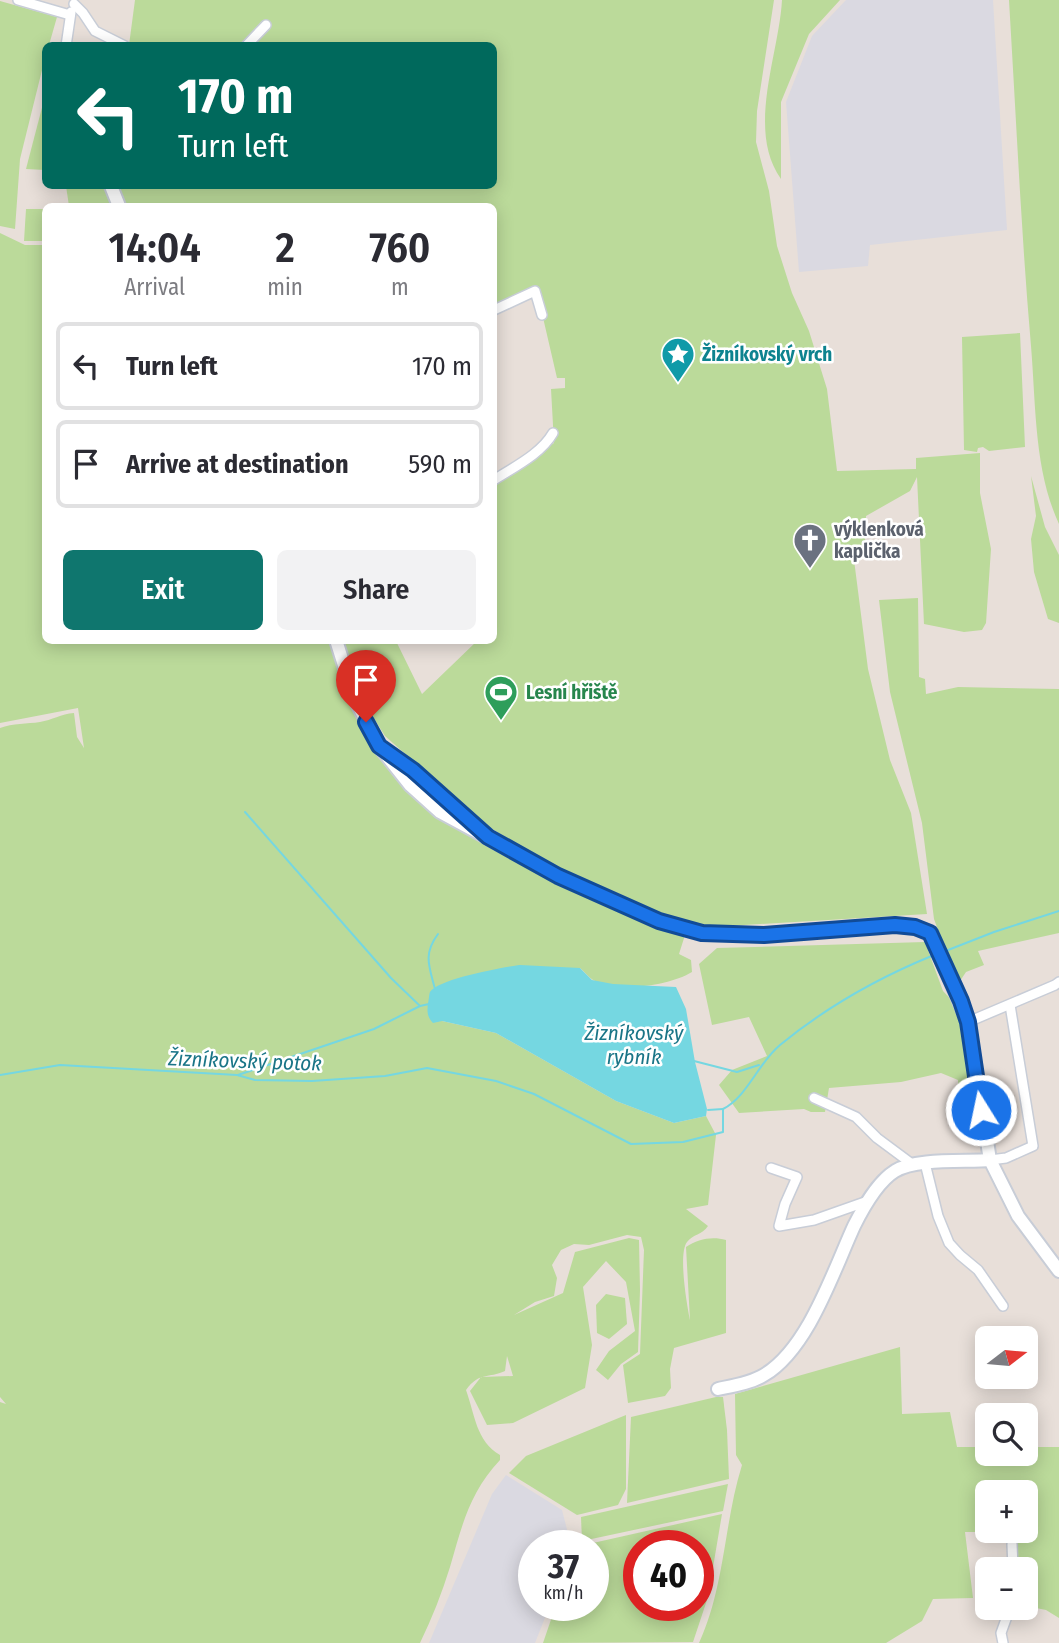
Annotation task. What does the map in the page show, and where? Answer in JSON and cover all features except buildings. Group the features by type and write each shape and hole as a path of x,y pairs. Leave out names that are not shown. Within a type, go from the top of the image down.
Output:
{"street":[{"path":"18,0 70,15"},
{"path":"67,42 74,2"},
{"path":"74,2 95,31 117,42"},
{"path":"250,42 266,26"},
{"path":"497,309 535,291 541,315"},
{"path":"497,478 541,447 553,433"},
{"path":"337,644 354,697 379,746 413,770 488,837 558,876 659,921 702,933 764,935 895,925 915,927 930,933 968,1022 990,1160 1018,1216 1059,1271"},
{"path":"968,1022 1059,982"},
{"path":"718,1389 761,1377 775,1368 792,1349 814,1313 865,1202 894,1171 918,1164 1006,1158 1033,1146 1010,1005"},
{"path":"814,1098 856,1117 877,1138 918,1164 949,1242 978,1270 1003,1306"},
{"path":"771,1168 797,1177 785,1203 779,1226 814,1220 865,1202"},
{"path":"1012,1544 1012,1557"},
{"path":"1003,1643 1001,1633 1006,1620"}],"shaded area":[{"path":"846,0 993,0 1007,230 870,245 868,266 799,272 786,102 812,36"},
{"path":"506,1475 562,1510 567,1530 518,1530 518,1621 544,1621 535,1643 429,1643 492,1494"}],"green space":[{"path":"135,0 774,0 757,111 756,142 769,191 777,246 792,293 809,331 827,389 837,471 916,469 916,458 980,453 980,493 991,549 986,623 982,630 964,632 924,624 917,477 910,491 866,516 865,544 853,552 868,669 890,760 911,813 927,914 712,927 660,916 552,867 483,823 385,736 358,693 340,644 397,644 422,694 474,644 497,644 497,481 554,443 551,389 565,388 565,378 557,378 538,296 531,291 497,306 497,203 124,203 117,189 497,189 497,42 129,42"},
{"path":"782,0 840,0 809,34 781,102 781,179 771,159 766,138 765,115"},
{"path":"1009,0 1059,0 1059,524 1040,460 1021,216"},
{"path":"0,1 57,17 50,42 42,42 42,70 20,159 15,229 0,226"},
{"path":"42,108 42,170 26,169"},
{"path":"66,189 107,189 113,203 69,203"},
{"path":"26,209 42,209 42,241 24,241"},
{"path":"0,233 25,245 42,245 42,644 333,644 350,699 439,814 685,935 679,954 691,960 692,972 682,977 643,986 616,986 593,980 580,968 442,1021 496,1033 616,1101 674,1123 706,1116 716,1135 708,1205 686,1209 708,1226 692,1237 684,1248 684,1280 690,1320 686,1247 705,1239 726,1240 726,1333 674,1348 670,1369 671,1388 665,1396 628,1403 623,1365 640,1354 644,1250 641,1237 627,1235 589,1245 574,1244 561,1250 552,1265 557,1278 554,1296 535,1302 514,1315 563,1293 575,1252 629,1238 639,1240 638,1352 621,1364 608,1380 596,1370 609,1351 635,1331 626,1282 606,1261 583,1287 592,1345 585,1388 513,1423 487,1425 470,1391 481,1378 466,1390 481,1435 500,1455 500,1460 489,1472 468,1511 444,1586 420,1643 0,1643 0,1402 6,1404 0,1397 0,728 74,713 77,737 84,748 78,708 0,723","holes":["507,1356 513,1376 483,1377 505,1371"]},
{"path":"1020,333 1025,447 989,451 983,447 978,448 977,452 964,450 962,337"},
{"path":"1031,476 1045,527 1059,555 1059,623 1048,619 1034,572 1031,539 1036,516"},
{"path":"918,598 919,677 925,679 926,694 958,687 1059,689 1059,933 978,951 984,965 966,972 958,984 934,919 922,823 890,692 879,600"},
{"path":"925,942 943,991 963,1012 981,1119 960,1120 958,1080 941,1073 901,1082 829,1088 825,1112 804,1109 739,1113 719,1085 732,1070 767,1056 749,1017 712,1025 699,964 717,948"},
{"path":"606,1294 625,1298 627,1324 609,1339 597,1333 596,1305"},
{"path":"900,1347 902,1414 950,1412 957,1447 975,1447 975,1466 1038,1466 1038,1447 1059,1447 1059,1618 1038,1608 1038,1557 1015,1557 1014,1543 1038,1543 1038,1480 975,1480 975,1532 965,1532 973,1598 933,1599 922,1621 886,1643 699,1643 708,1621 714,1621 714,1600 742,1465 736,1455 735,1394"},
{"path":"723,1397 729,1479 627,1503 631,1417"},
{"path":"626,1415 626,1489 618,1505 577,1515 509,1473 526,1456"},
{"path":"728,1484 723,1511 623,1530 623,1532 609,1535 609,1530 582,1530 581,1517"},
{"path":"722,1514 714,1561 714,1530 651,1530"},
{"path":"623,1536 623,1621 700,1621 693,1642 543,1643 551,1621 609,1621 609,1539"}],"water":[{"name":"Žizníkovský rybník","path":"520,965 580,968 592,980 613,984 676,987 686,1009 707,1109 706,1116 674,1123 616,1101 496,1033 442,1021 433,1023 428,1014 429,994 436,987 472,974"}],"waterway":[{"path":"245,812 391,978 420,1006"},
{"name":"Žizníkovský potok","path":"943,952 1059,911"},
{"path":"435,989 429,967 429,954 438,934"},
{"name":"Žizníkovský potok","path":"0,1075 60,1065 237,1075 255,1080 312,1081 385,1076 427,1068 496,1081 534,1094 631,1144 683,1142 723,1132 723,1109 739,1096 772,1052 797,1031 854,994 934,955"},
{"path":"238,1075 374,1029 429,1004"},
{"path":"694,1061 737,1072 759,1065"},
{"path":"708,1110 723,1109"}],"place":[{"name":"Žizníkovský vrch","path":"678,384"},
{"name":"výklenková kaplička","path":"810,570"},
{"name":"Lesní hřiště","path":"501,722"}],"route":[{"path":"366,722 379,746 413,770 488,837 558,876 659,921 702,933 718,934 764,935 895,925 915,927 930,933 968,1022 981,1110"}]}
